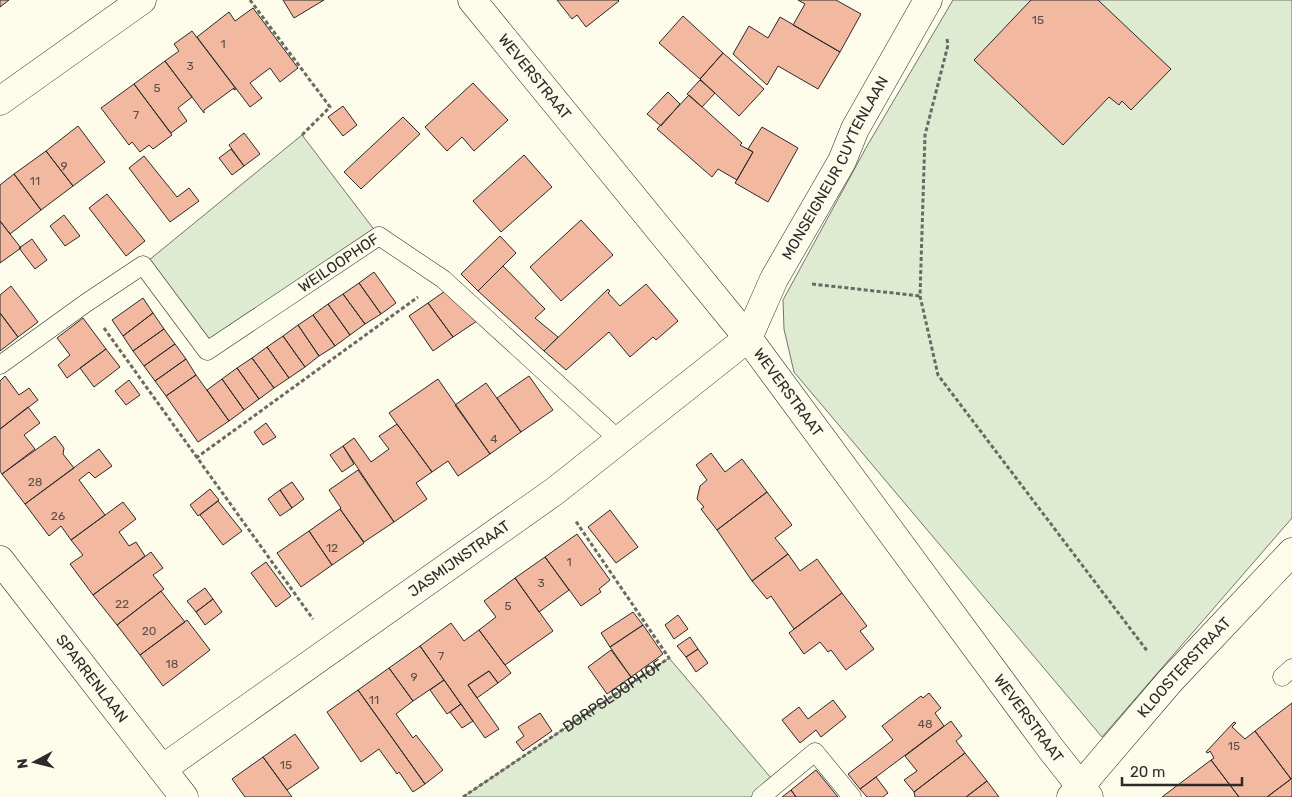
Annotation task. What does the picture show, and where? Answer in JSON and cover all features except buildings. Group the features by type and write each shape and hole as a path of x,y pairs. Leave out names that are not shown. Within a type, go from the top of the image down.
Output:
{"street":[{"path":"0,101 142,0"},
{"name":"WEVERSTRAAT","path":"472,0 748,338 1045,741 1080,793"},
{"name":"MONSEIGNEUR CUYTENLAAN","path":"748,338 774,280 842,161 855,129 928,0"},
{"name":"JASMIJNSTRAAT","path":"162,769 555,490 748,338"},
{"name":"KLOOSTERSTRAAT","path":"1080,793 1170,681 1292,552"},
{"name":"SPARRENLAAN","path":"0,560 184,797"}],"lane":[{"name":"WEILOOPHOF","path":"0,365 86,303 143,265 207,351 379,236 443,279 619,440"},
{"path":"760,797 815,752 852,797"}],"path":[{"path":"250,0 330,107 302,135"},
{"path":"946,36 948,45 925,135 920,296 938,375 1170,681"},
{"path":"196,458 443,279"},
{"path":"774,280 920,296"},
{"path":"86,303 334,648"},
{"name":"DORPSLOOPHOF","path":"463,797 669,658 555,490"}],"green space":[{"path":"953,0 1292,0 1292,518 1102,737 794,372 784,329 783,300 867,146"},
{"path":"302,135 379,236 207,351 143,265"},
{"path":"669,658 777,785 761,797 463,797"}]}
